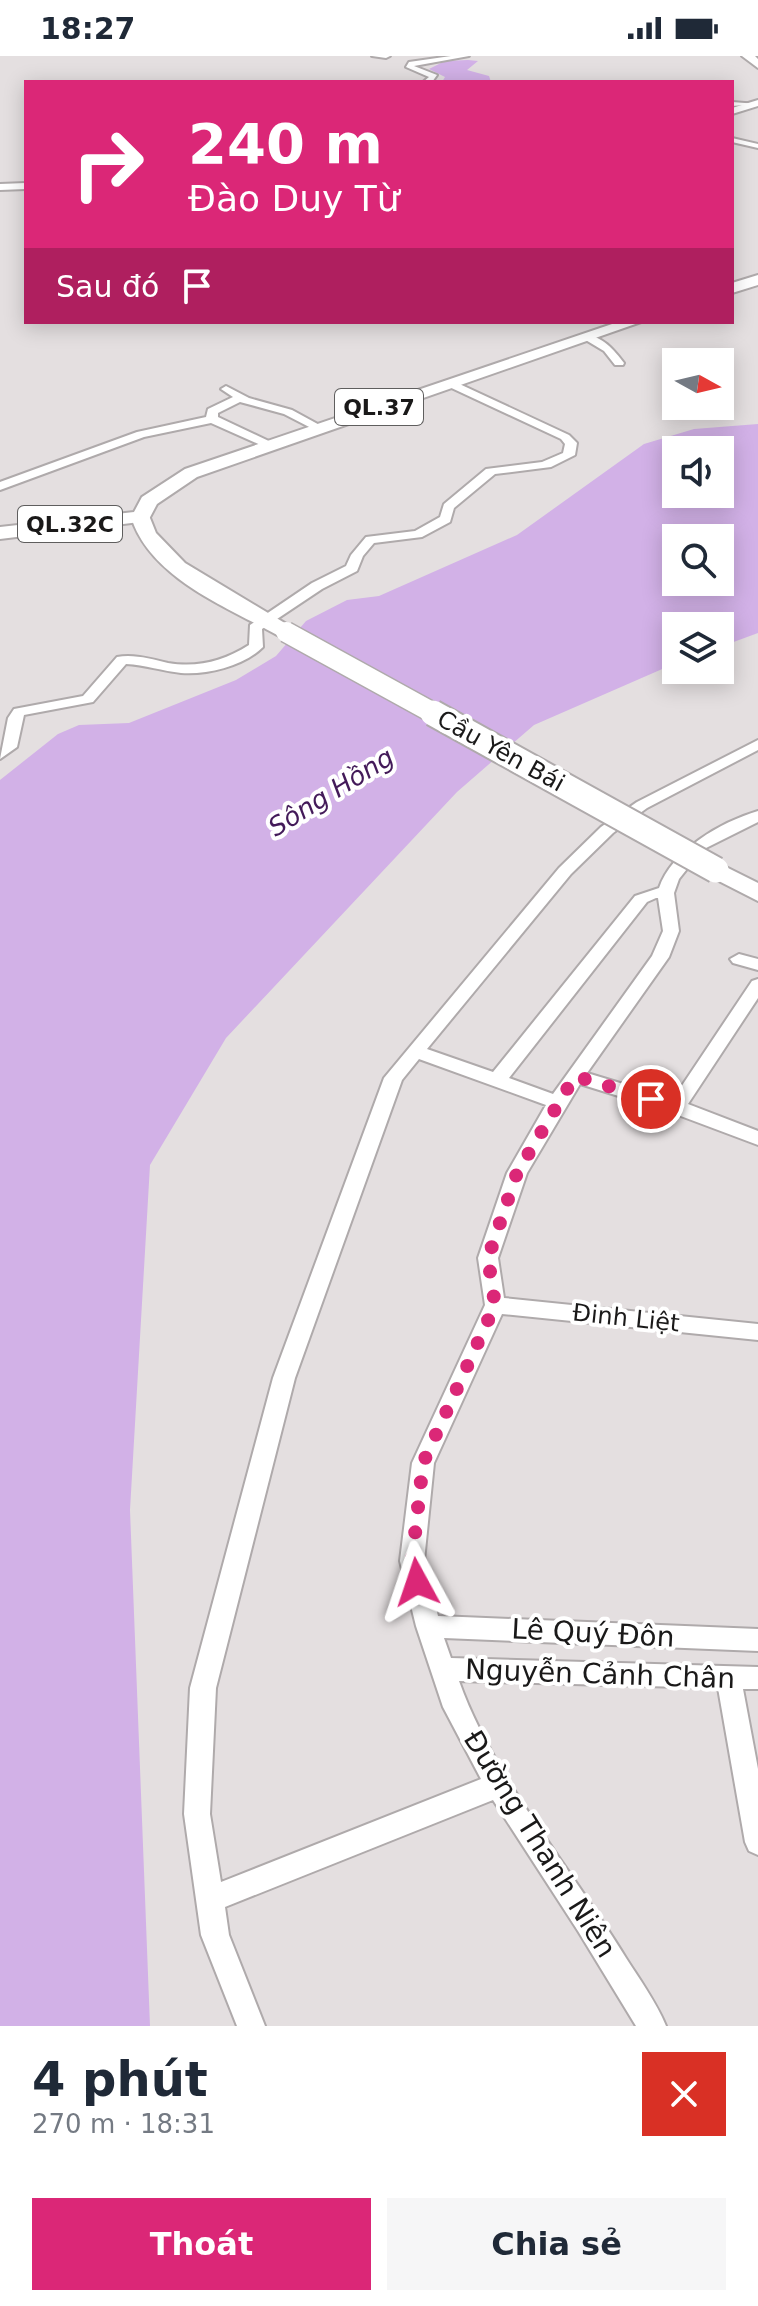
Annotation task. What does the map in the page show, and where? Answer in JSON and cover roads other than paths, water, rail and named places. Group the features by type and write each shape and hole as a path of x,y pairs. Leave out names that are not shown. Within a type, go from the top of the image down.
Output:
{"main road":[{"path":"748,56 758,65"},
{"path":"734,110 756,103"},
{"path":"0,187 24,186"},
{"path":"734,287 758,280"},
{"name":"QL.37","path":"141,517 149,501 191,473 627,324"},
{"name":"Cầu Yên Bái","path":"141,517 142,530 169,562 286,632 758,893"},
{"name":"QL.32C","path":"0,533 141,517"}],"street":[{"path":"376,56 386,56"},
{"path":"430,80 434,77 410,67 412,64 465,56"},
{"path":"734,104 756,103"},
{"path":"734,140 756,146"},
{"path":"588,337 608,349 619,363"},
{"path":"0,755 10,747 19,712 88,699 122,660 145,659 186,669 207,668 245,655 256,647 255,628 317,586 352,568 357,555 370,540 418,534 446,519 448,507 462,499 494,469 554,465 569,455 571,443 565,437 449,383"},
{"path":"226,389 236,392 240,398"},
{"path":"212,419 212,411 240,398 288,412 319,428"},
{"path":"0,486 66,459 141,434 212,419 269,445"},
{"path":"251,2026 215,1935 197,1814 203,1688 284,1378 393,1078 565,871 607,830 642,805 758,744"},
{"path":"495,1305 488,1258 517,1173 557,1102 660,957 671,931 666,893 671,878 696,847 758,816"},
{"path":"497,1080 641,899 653,893 666,893"},
{"path":"739,959 758,965"},
{"path":"677,1107 758,985"},
{"path":"415,1051 557,1102"},
{"path":"575,1076 677,1107 758,1138"},
{"name":"Đinh Liệt","path":"495,1305 758,1332"},
{"name":"Đường Thanh Niên","path":"495,1305 423,1463 412,1561 428,1626 456,1707 498,1785 588,1921 652,2026"},
{"name":"Lê Quý Đôn","path":"428,1626 758,1640"},
{"name":"Nguyễn Cảnh Chân","path":"442,1669 758,1678"},
{"path":"729,1678 758,1842"},
{"path":"211,1899 498,1785"}],"water":[{"path":"445,61 478,61 467,70 489,76 490,80 443,80 445,77 429,69"},
{"name":"Sông Hồng","path":"758,424 758,633 734,642 734,612 662,612 662,669 534,725 457,792 226,1038 150,1165 130,1510 150,2026 0,2026 0,780 58,734 79,725 129,723 236,680 276,656 306,621 347,600 379,596 517,535 644,444 662,439 662,508 734,508 734,436 671,436 694,429"}]}
